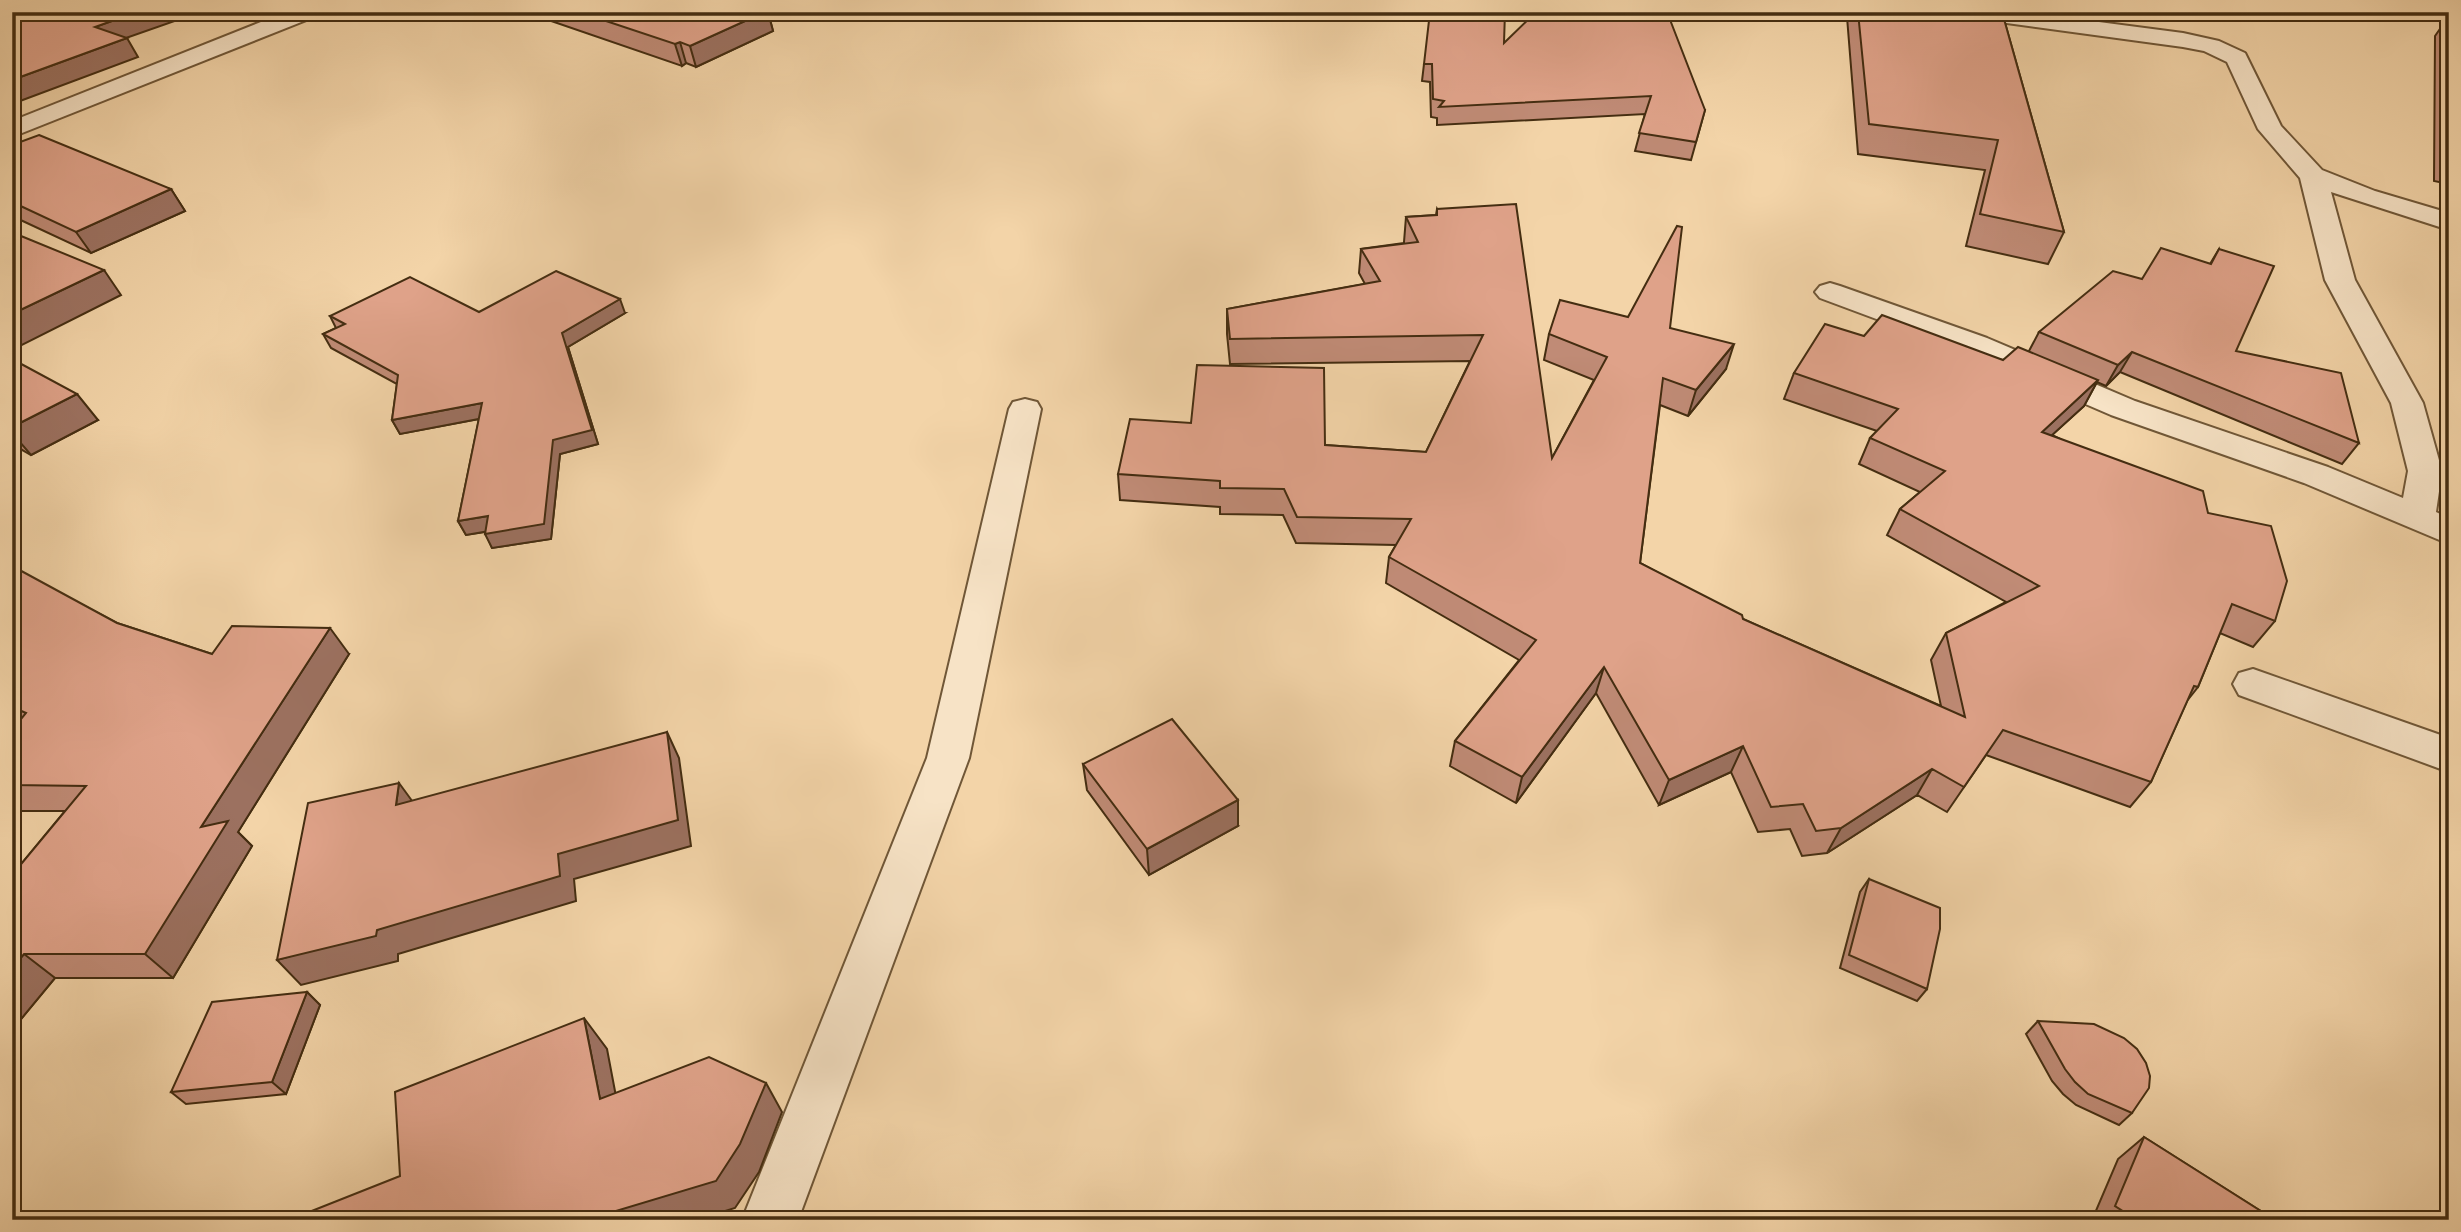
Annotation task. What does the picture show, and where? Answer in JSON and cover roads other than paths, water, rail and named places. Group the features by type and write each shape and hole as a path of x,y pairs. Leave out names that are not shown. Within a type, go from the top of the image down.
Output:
{"street":[{"path":"12,130 306,12"},
{"path":"1970,12 2211,46 2237,58 2270,129 2313,176 2367,197 2449,222"},
{"path":"2313,176 2340,280 2407,403 2425,471 2417,518"},
{"path":"1830,292 1976,345 2123,408 2316,475 2449,532"},
{"path":"770,1220 947,758 1024,409"},
{"path":"2253,684 2449,755"}]}
